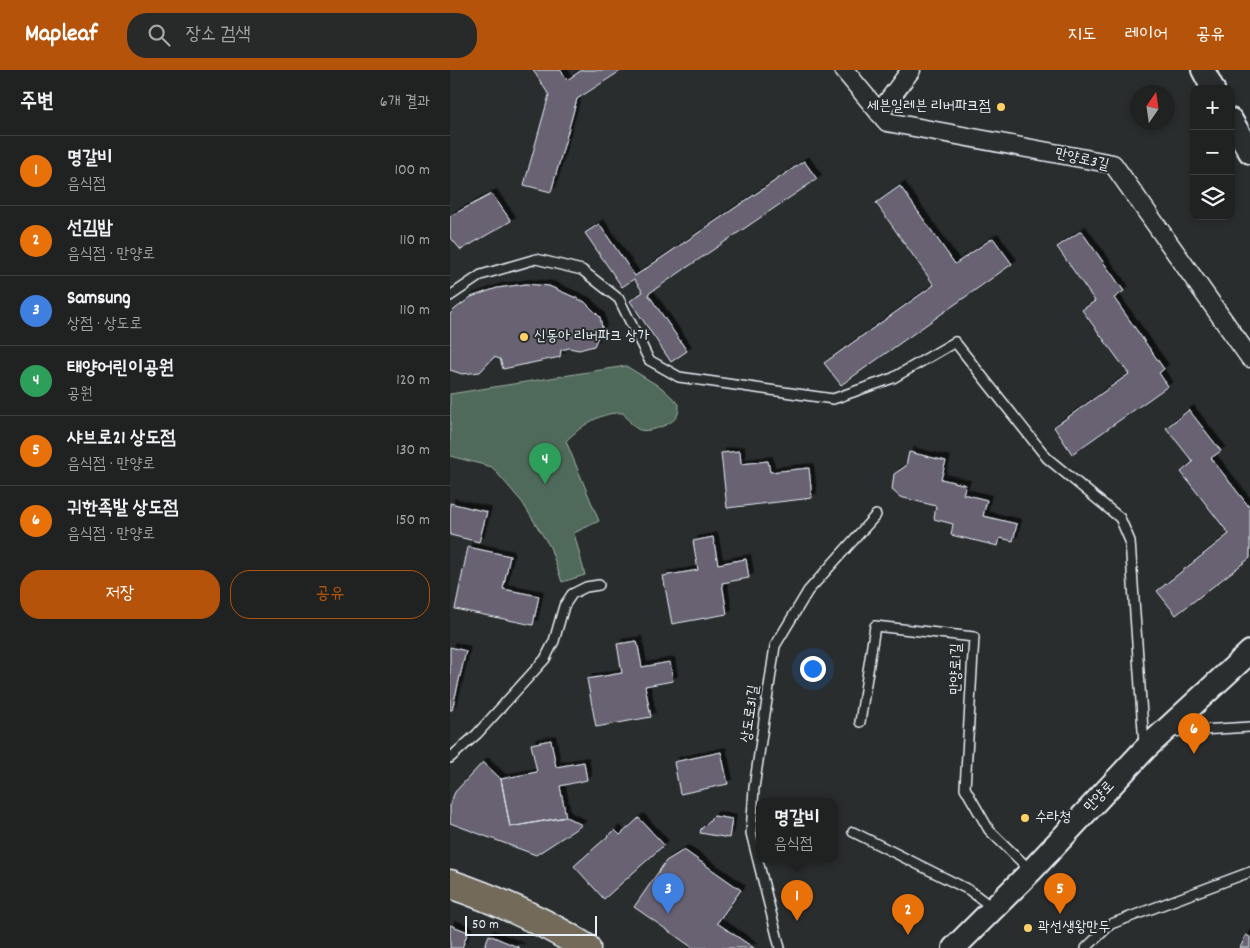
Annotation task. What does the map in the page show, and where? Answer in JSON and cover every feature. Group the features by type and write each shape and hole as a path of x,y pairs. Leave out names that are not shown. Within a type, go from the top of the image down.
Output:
{"main road":[{"path":"450,884 522,913 562,932 586,948"}],"street":[{"name":"만양로3길","path":"844,70 887,122 1113,164 1250,358"},
{"path":"879,113 910,70"},
{"path":"1203,70 1212,85"},
{"path":"1235,127 1250,152"},
{"name":"만양로","path":"958,947 1031,872 1145,748 1250,652"}],"lane":[{"path":"450,296 481,275 536,259 582,270 619,299 649,360 679,377 834,399 894,378 955,342 1047,458 1120,518 1130,541 1145,748"},
{"name":"상도로31길","path":"756,853 751,833 754,788 775,646 808,591 876,515"},
{"path":"450,758 478,734 545,659 554,641 564,606 572,594 586,587 600,585"},
{"name":"만양로1길","path":"860,722 876,626 974,637 965,788 990,830 1031,872"},
{"path":"1161,733 1250,727"},
{"path":"853,832 969,890 994,908"},
{"name":"상도로31길","path":"759,863 780,948"},
{"path":"1086,948 1111,924 1250,872"}],"green space":[{"path":"626,366 662,388 679,404 678,413 675,419 666,425 644,431 635,427 623,413 607,414 585,425 566,441 599,521 574,533 585,575 562,582 550,547 522,502 492,467 450,456 450,394"}],"building":[{"path":"533,70 561,70 567,80 582,70 622,70 577,99 551,192 524,185 549,95"},
{"path":"804,161 817,179 648,294 687,351 671,362 630,301 643,292 634,279 622,287 585,233 599,224 635,276"},
{"path":"900,186 955,264 993,238 1012,264 841,385 824,363 934,285 876,203"},
{"path":"492,194 511,221 461,250 450,237 450,216"},
{"path":"1081,231 1124,291 1114,298 1164,369 1159,373 1168,386 1072,454 1054,427 1129,374 1082,310 1095,301 1057,247"},
{"name":"신동아 리버파크 상가","path":"526,284 549,286 585,302 600,317 602,328 594,346 579,350 569,348 561,350 560,357 503,369 500,359 494,357 480,372 462,374 450,370 450,314 471,297 497,288"},
{"path":"1189,410 1221,451 1211,458 1250,508 1250,558 1176,615 1157,591 1229,534 1181,472 1193,462 1166,428"},
{"path":"740,451 741,464 768,461 770,472 809,468 812,498 727,508 721,453"},
{"path":"909,452 946,461 941,479 966,485 963,494 987,500 983,516 1017,524 1013,541 1000,538 998,546 951,535 953,524 934,519 936,506 900,497 892,490 894,474 906,466"},
{"path":"450,503 487,512 479,542 450,535"},
{"path":"713,537 718,564 746,559 749,578 722,583 727,614 672,624 663,576 698,570 693,541"},
{"path":"468,547 510,556 503,589 539,596 533,625 455,609"},
{"path":"637,641 642,667 670,662 673,681 645,686 651,717 596,727 587,679 622,673 617,644"},
{"path":"450,647 466,651 452,710 450,710"},
{"path":"551,740 556,767 584,762 587,780 560,786 566,817 510,827 501,779 537,772 531,744"},
{"path":"721,752 728,784 680,794 674,762"},
{"path":"483,762 501,779 510,827 566,817 582,825 536,855 450,823 450,804 455,792"},
{"path":"714,816 732,819 729,838 700,833 701,829"},
{"path":"639,818 664,845 604,899 574,866 615,830 620,835"},
{"path":"684,850 741,890 717,923 754,948 693,948 634,907 666,861"},
{"path":"450,925 468,932 462,948 450,948"},
{"path":"489,935 520,948 484,948"},
{"path":"1246,935 1250,937 1250,948 1240,948"}],"place":[{"name":"세븐일레븐 리버파크점","path":"1001,107"},
{"name":"신동아 리버파크 상가","path":"524,337"},
{"name":"태양어린이공원","path":"545,484"},
{"name":"귀한족발 상도점","path":"1194,754"},
{"name":"수라청","path":"1025,818"},
{"name":"Samsung","path":"668,914"},
{"name":"샤브로21 상도점","path":"1060,914"},
{"name":"명갈비","path":"797,921"},
{"name":"곽선생왕만두","path":"1028,928"},
{"name":"선김밥","path":"908,935"}]}
